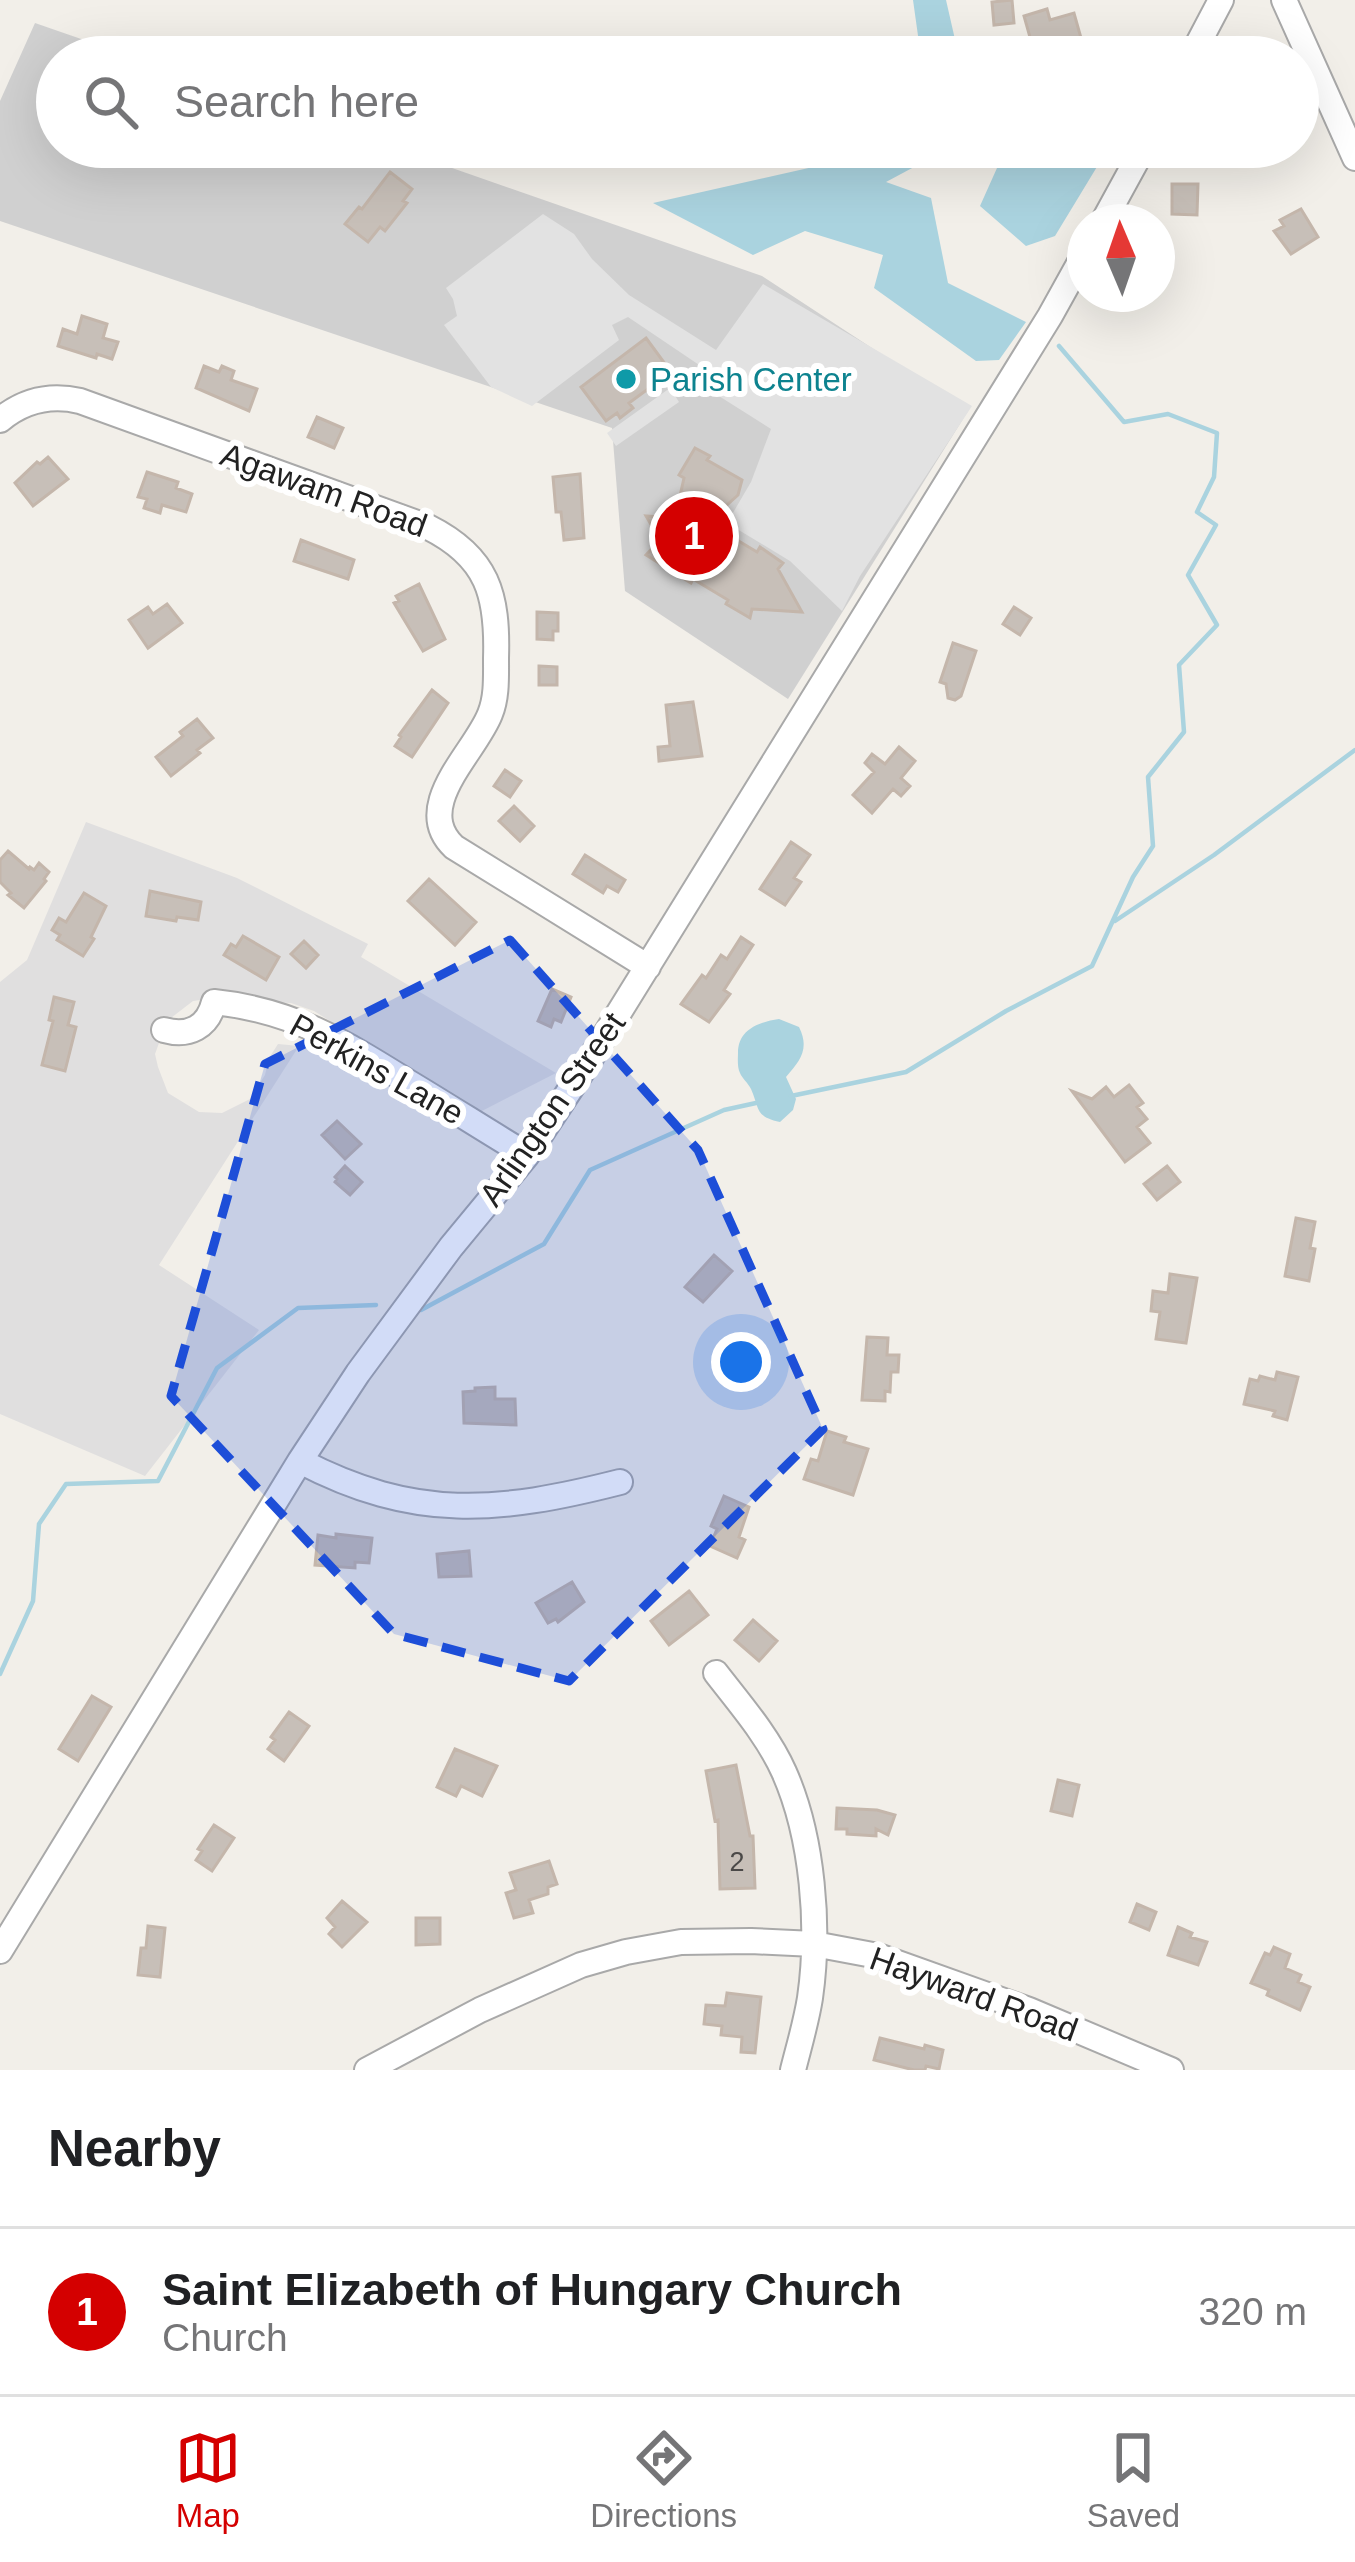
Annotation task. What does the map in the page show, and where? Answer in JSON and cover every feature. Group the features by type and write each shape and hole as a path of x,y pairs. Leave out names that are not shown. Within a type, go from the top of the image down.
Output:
{"street":[{"path":"1202,36 1221,0"},
{"path":"1284,0 1300,36"},
{"path":"1319,78 1355,158"},
{"path":"1113,204 1133,168"},
{"name":"Arlington Street","path":"0,1952 300,1461 371,1355 526,1155 648,967 1067,285"},
{"name":"Agawam Road","path":"0,420 35,400 80,401 428,527 456,543 477,564 493,600 495,696 488,719 443,796 442,833 454,847 648,967"},
{"name":"Perkins Lane","path":"164,1030 186,1033 200,1027 214,1002 301,1022 346,1043 526,1155"},
{"path":"300,1461 376,1494 443,1507 513,1504 620,1482"},
{"path":"716,1673 782,1767 798,1808 814,1944 811,1994 793,2070"},
{"name":"Hayward Road","path":"367,2070 506,1997 580,1965 681,1942 751,1941 814,1944 878,1956 1029,2010 1171,2070"}],"highlighted area":[{"path":"510,940 698,1150 823,1429 569,1681 394,1634 171,1396 265,1064"}],"shaded area":[{"path":"35,23 72,36 36,36 36,168 452,168 762,276 968,411 788,699 625,591 612,428 0,221 0,101"},
{"path":"543,214 574,234 629,295 716,350 763,284 972,406 842,611 790,561 727,523 751,482 771,429 711,391 717,377 628,317 612,325 619,340 532,406 491,387 444,325 457,316 446,288"},
{"path":"670,388 679,402 616,446 607,433"},
{"path":"86,822 237,878 368,944 361,957 556,1073 478,1113 314,1011 291,1003 193,1001 167,1021 155,1054 158,1067 168,1093 199,1112 222,1113 250,1099 278,1044 299,1046 159,1265 259,1330 145,1476 0,1414 0,982 27,960"}],"water":[{"path":"913,0 946,0 954,36 918,36"},
{"path":"808,168 912,168 886,182 931,198 948,283 1026,322 999,360 976,361 874,288 883,255 805,231 753,255 653,203"},
{"path":"997,168 1096,168 1074,204 1067,204 1067,216 1055,236 1026,246 980,206"},
{"path":"779,1019 799,1027 804,1042 799,1060 786,1077 796,1099 793,1110 780,1122 759,1111 738,1060 745,1033"}],"building":[{"path":"1012,0 1014,23 994,25 992,2"},
{"path":"1047,9 1050,20 1074,13 1080,36 1030,36 1024,16"},
{"path":"390,172 412,189 385,231 380,227 368,242 345,224"},
{"path":"1172,184 1198,184 1197,215 1175,214"},
{"path":"1301,209 1318,237 1291,254 1274,231 1284,226 1280,220"},
{"path":"82,316 107,324 103,338 118,342 112,359 58,346 63,329 77,334"},
{"name":"Parish Center","path":"646,338 671,372 629,403 633,408 620,418 617,413 606,421 581,387"},
{"path":"204,366 234,371 231,380 257,389 249,411 196,388"},
{"path":"317,417 343,428 334,448 308,437"},
{"path":"695,448 742,480 738,495 717,521 725,526 722,531 783,563 778,569 802,612 752,609 750,618 726,604 728,600 646,555 660,540 646,516 675,518 684,478 679,475"},
{"path":"48,457 68,479 33,506 15,483"},
{"path":"147,472 178,482 176,488 192,494 186,512 162,505 160,513 144,508 147,499 138,497"},
{"path":"580,474 584,538 564,540 553,477"},
{"path":"301,540 354,560 348,579 294,561"},
{"path":"419,584 445,639 423,651 394,603 399,601 396,596"},
{"path":"167,604 182,623 148,648 129,620 148,607 153,614"},
{"path":"1014,607 1031,618 1020,635 1003,624"},
{"path":"537,612 558,613 553,640 537,639"},
{"path":"953,643 976,651 961,696 955,700 948,698 946,684 940,682"},
{"path":"539,666 557,667 557,685 539,685"},
{"path":"432,690 448,703 412,757 395,746"},
{"path":"693,702 702,756 659,761 658,747 670,746 666,705"},
{"path":"197,719 213,738 171,776 156,757"},
{"path":"899,747 915,761 901,778 910,786 901,796 893,789 872,813 853,795 874,772 865,763 872,754 885,764"},
{"path":"505,770 521,781 510,797 494,786"},
{"path":"514,806 534,826 520,841 499,821"},
{"path":"791,842 810,855 794,878 801,882 785,905 760,889"},
{"path":"8,851 29,869 39,863 49,872 24,908 0,882 0,860"},
{"path":"585,855 625,880 618,892 607,886 603,893 573,874"},
{"path":"429,879 476,922 455,945 408,901"},
{"path":"150,891 201,902 198,920 146,916"},
{"path":"84,893 106,906 83,956 57,940 60,935 52,930 59,918 66,922"},
{"path":"243,936 279,957 266,980 224,955"},
{"path":"741,937 753,945 724,990 730,994 709,1022 681,1004 721,955 727,959"},
{"path":"304,941 318,955 306,968 291,954"},
{"path":"552,989 571,997 561,1022 554,1019 551,1027 538,1021"},
{"path":"54,997 74,1002 68,1025 76,1027 65,1071 42,1065"},
{"path":"1129,1085 1143,1103 1137,1107 1147,1119 1137,1127 1150,1143 1125,1162 1072,1091 1092,1099 1106,1087 1114,1097"},
{"path":"337,1121 361,1144 345,1159 322,1135"},
{"path":"345,1166 362,1182 350,1195 335,1182"},
{"path":"1167,1166 1180,1182 1157,1200 1144,1184"},
{"path":"1296,1218 1315,1222 1309,1281 1285,1276"},
{"path":"714,1255 732,1271 703,1302 685,1287"},
{"path":"1170,1274 1197,1278 1186,1343 1156,1339 1160,1312 1151,1311 1153,1291 1168,1293"},
{"path":"867,1337 888,1338 887,1355 899,1355 898,1372 891,1372 885,1401 862,1400"},
{"path":"1277,1372 1298,1377 1287,1420 1273,1416 1275,1411 1244,1404 1250,1379 1275,1380"},
{"path":"495,1387 495,1399 515,1399 516,1425 464,1423 463,1392"},
{"path":"827,1431 868,1449 853,1495 804,1479 811,1459 818,1461"},
{"path":"724,1496 749,1507 739,1537 745,1540 737,1558 710,1546 717,1529 711,1526"},
{"path":"336,1534 372,1538 369,1563 355,1562 355,1568 315,1565 318,1535 336,1538"},
{"path":"469,1551 471,1576 439,1577 437,1554"},
{"path":"572,1582 584,1602 558,1622 548,1623 536,1603"},
{"path":"689,1591 708,1615 669,1645 651,1621"},
{"path":"753,1620 777,1641 759,1661 735,1640"},
{"path":"92,1696 111,1707 78,1761 59,1749"},
{"path":"289,1712 309,1726 284,1761 268,1749"},
{"path":"455,1749 497,1766 482,1796 461,1786 456,1796 437,1787"},
{"path":"736,1765 753,1836 755,1888 720,1889 718,1820 706,1771"},
{"path":"1058,1780 1079,1785 1072,1816 1051,1811"},
{"path":"837,1808 895,1815 888,1835 876,1829 876,1836 847,1834 847,1829 836,1829"},
{"path":"214,1825 234,1838 212,1871 196,1860"},
{"path":"549,1861 557,1884 548,1887 548,1894 529,1900 533,1913 514,1918 506,1893 516,1890 510,1873"},
{"path":"342,1901 367,1922 342,1947 329,1934 335,1927 327,1918"},
{"path":"1137,1904 1156,1912 1149,1930 1130,1922"},
{"path":"416,1918 440,1918 440,1944 416,1945"},
{"path":"148,1926 165,1928 160,1977 138,1975"},
{"path":"1178,1927 1207,1942 1198,1965 1168,1955"},
{"path":"1274,1947 1290,1954 1285,1968 1301,1975 1298,1982 1310,1987 1300,2010 1251,1983 1265,1953 1270,1955"},
{"path":"727,1993 761,1997 755,2053 741,2052 742,2037 721,2035 722,2026 704,2024 706,2005 725,2006"},
{"path":"880,2038 943,2050 939,2069 914,2070 874,2060"}],"waterway":[{"path":"791,1096 906,1072 1092,966 1133,877 1153,846 1148,777 1184,732 1179,665 1217,625 1188,575 1216,525 1197,512 1214,477 1217,433 1168,414 1124,422 1059,346"},
{"path":"1115,921 1214,855 1355,750"},
{"path":"421,1310 544,1244 590,1170 724,1110 756,1103"},
{"path":"0,1674 33,1601 39,1524 66,1484 158,1481 217,1368 298,1308 376,1305"}],"place":[{"name":"Parish Center","path":"626,379"},
{"name":"Saint Elizabeth of Hungary Church","path":"694,536"}]}
